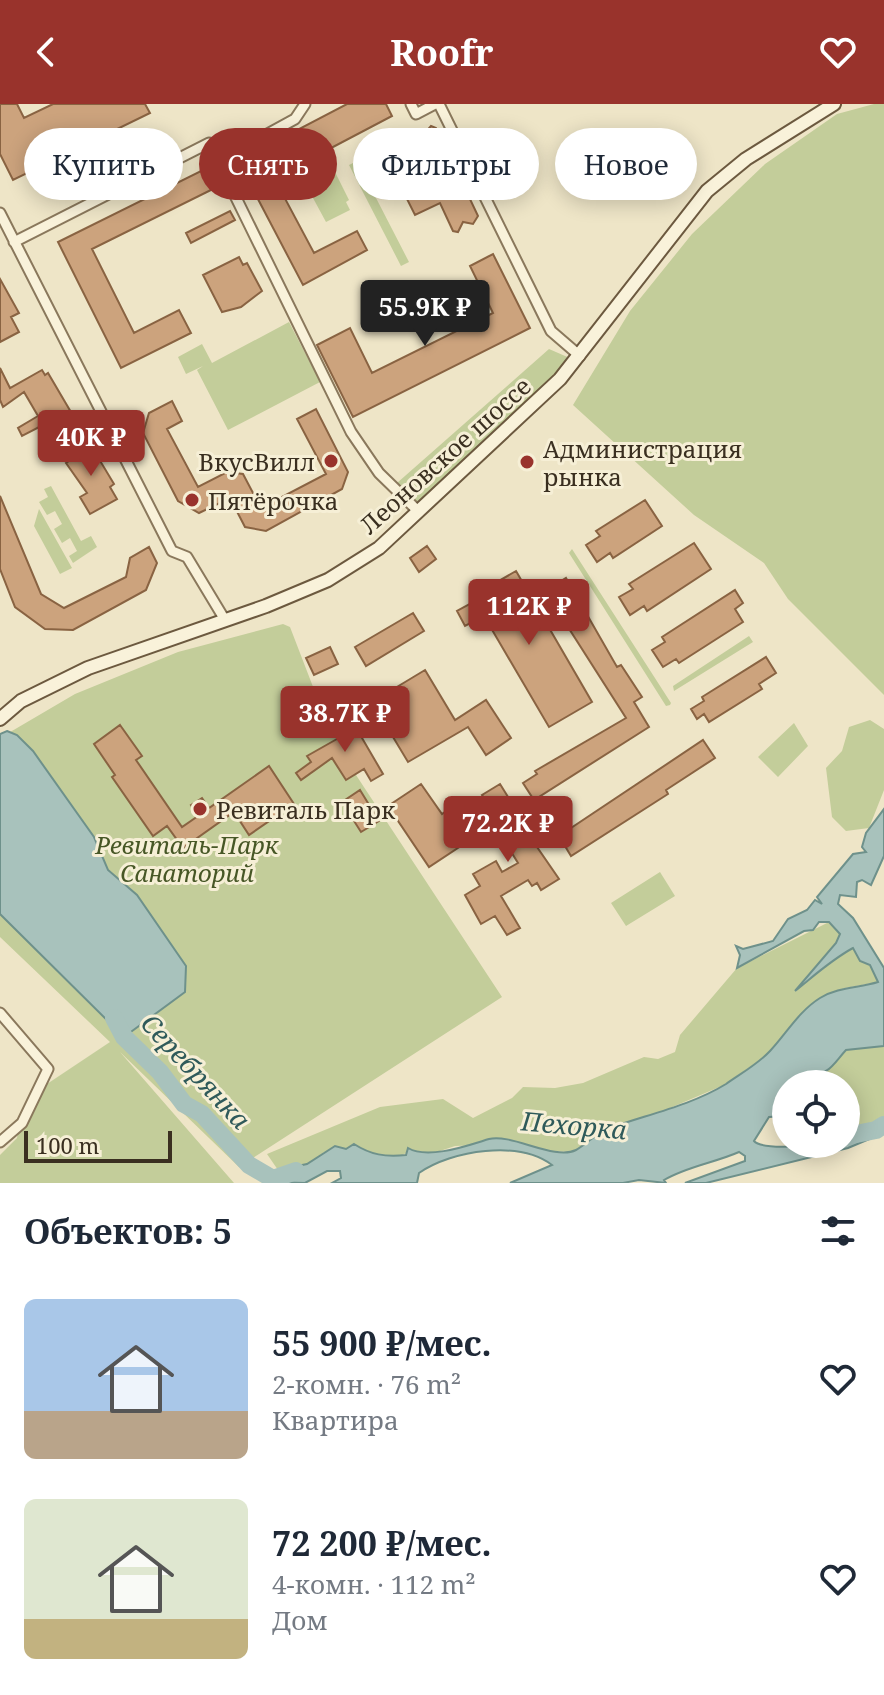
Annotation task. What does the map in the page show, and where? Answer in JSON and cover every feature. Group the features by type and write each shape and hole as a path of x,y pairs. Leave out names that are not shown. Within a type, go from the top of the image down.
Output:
{"main road":[{"name":"Леоновское шоссе","path":"0,719 21,701 88,668 328,580 379,548 523,416 580,356 707,191 746,159 834,104"}],"street":[{"path":"278,128 295,119 305,104"},
{"path":"411,104 416,114 437,104 551,331 580,356"},
{"path":"14,242 199,148"},
{"path":"237,200 355,439 379,473 419,512"},
{"path":"0,213 172,551 187,557 225,620"},
{"path":"0,1013 48,1069 22,1123 0,1142"}],"green space":[{"path":"884,104 884,695 788,599 764,563 694,515 573,405 630,311 692,234 765,164 837,114"},
{"path":"337,176 349,200 346,202 350,210 326,222 314,200 337,200"},
{"path":"367,200 377,200 409,262 401,266"},
{"path":"289,322 320,382 228,430 197,370 203,366 186,374 178,357 202,344 212,363"},
{"path":"549,349 572,359 546,389 430,497 416,503 397,483"},
{"path":"51,486 81,541 91,536 97,547 73,563 69,556 77,551 70,538 62,543 54,529 62,524 55,511 47,515 39,502 48,497 44,489"},
{"path":"39,509 72,568 60,574 34,526"},
{"path":"572,549 670,705 666,706 569,553"},
{"name":"Ревиталь-Парк Санаторий","path":"283,624 290,627 320,705 359,772 356,775 502,997 239,1167 120,1052 234,1183 0,1183 0,1155 17,1138 20,1117 41,1088 110,1042 0,937 0,738 75,694 178,652"},
{"path":"749,636 753,642 674,691 673,686"},
{"path":"870,720 884,729 884,790 869,828 846,831 832,817 826,768 842,751 849,727"},
{"path":"794,723 808,746 778,777 758,757"},
{"path":"660,872 675,896 626,926 611,903"},
{"path":"829,922 840,934 836,943 796,990 853,947 875,972 878,982 845,988 820,998 764,1057 724,1085 663,1111 607,1129 574,1152 549,1151 490,1138 480,1145 455,1146 434,1153 412,1151 399,1156 374,1155 353,1144 346,1149 324,1152 307,1165 278,1170 267,1154 380,1107 443,1099 473,1118 512,1098 523,1087 555,1088 583,1083 644,1057 658,1059 675,1052 680,1035 737,968"},
{"path":"872,1039 884,1043 884,1123 860,1129 860,1070 804,1070"}],"water":[{"path":"7,731 17,735 33,751 94,837 108,870 137,895 186,966 185,992 124,1037 0,914 0,734"},
{"path":"884,809 884,856 871,885 862,880 857,882 856,897 840,895 838,904 853,918 884,968 884,1046 846,1050 827,1070 772,1070 772,1117 754,1141 772,1146 772,1158 807,1158 706,1183 685,1183 745,1161 745,1156 739,1152 692,1168 664,1180 666,1183 639,1180 623,1183 510,1183 552,1165 522,1152 504,1150 467,1154 433,1165 419,1173 417,1183 332,1183 341,1178 340,1171 327,1171 305,1183 269,1182 278,1170 307,1164 335,1146 346,1149 354,1144 372,1153 398,1156 406,1155 408,1148 437,1152 498,1138 545,1150 567,1152 576,1150 607,1129 683,1104 726,1084 765,1056 812,1003 827,994 878,982 870,965 860,961 853,948 795,991 836,943 840,934 829,922 819,922 813,930 804,931 737,968 740,955 736,946 743,949 773,941 788,919 807,910 815,900 822,904 817,897 853,854 866,852 862,847 866,833"},
{"path":"884,1125 884,1133 860,1143 860,1132"}],"building":[{"path":"0,104 17,104 24,118 53,104 145,104 150,113 119,128 24,128 24,175 13,180 0,154"},
{"path":"347,104 386,104 392,116 369,128 353,128 353,136 337,145 337,128 301,128"},
{"path":"199,172 199,196 92,249 134,333 179,310 191,333 121,368 58,242 143,200 183,200 183,180"},
{"path":"258,200 286,200 314,253 357,231 367,250 303,285"},
{"path":"408,200 470,200 478,216 473,224 463,222 458,232 453,231 440,203 415,215"},
{"path":"230,211 235,220 191,243 186,233"},
{"path":"493,254 530,328 353,417 317,345 350,328 372,373 493,313 470,266"},
{"path":"239,257 243,265 247,263 262,291 241,307 222,312 203,275"},
{"path":"0,279 19,313 11,317 19,332 0,342"},
{"path":"0,368 10,388 42,370 45,375 48,373 75,419 72,421 75,427 55,438 43,425 22,436 18,428 38,416 24,392 3,407 0,400"},
{"path":"172,401 182,421 167,429 198,487 227,472 243,474 261,508 326,474 297,419 316,409 348,472 342,489 266,531 245,527 230,498 199,513 178,501 143,433 149,413"},
{"path":"85,444 99,459 114,484 110,487 117,499 90,514 80,497 87,493 66,463 69,461 66,455"},
{"path":"0,496 41,594 64,608 126,577 130,558 149,547 157,563 146,590 73,630 45,629 15,607 0,569"},
{"path":"645,500 662,526 613,558 610,553 597,562 586,545 600,536 596,531"},
{"path":"694,543 711,569 647,611 644,606 630,615 619,597 633,589 629,584"},
{"path":"427,546 436,559 419,572 410,558"},
{"path":"516,571 592,702 549,727 484,616 465,626 457,611 475,601 473,596"},
{"path":"566,578 617,667 621,665 642,697 634,702 649,727 534,800 523,783 537,774 535,771 626,718 545,591"},
{"path":"735,590 743,603 735,609 743,622 679,663 676,659 663,667 652,650 665,642 662,637"},
{"path":"413,613 424,631 366,666 355,647"},
{"path":"330,647 338,664 314,675 306,658"},
{"path":"766,657 776,673 759,684 762,689 709,722 704,714 697,719 691,709 704,701 702,697"},
{"path":"425,670 455,720 486,700 511,738 486,755 468,727 408,762 372,702"},
{"path":"348,714 383,774 371,781 364,769 346,780 332,758 301,780 296,773 311,762 307,756 344,735 336,721"},
{"path":"120,725 142,756 136,760 182,827 198,816 191,805 202,798 209,808 269,766 294,804 249,835 234,812 183,848 167,826 153,836 112,777 115,775 94,744"},
{"path":"703,740 715,758 666,790 668,794 571,856 559,836"},
{"path":"421,784 442,814 455,805 462,815 468,811 475,823 470,826 476,836 429,867 388,806"},
{"path":"500,784 518,813 515,815 559,879 541,890 537,883 532,886 528,880 501,896 520,928 507,935 495,916 481,924 465,895 480,886 473,874 496,861 502,872 518,863 482,805 487,802 482,795"},
{"path":"360,790 379,821 361,832 342,802"}],"waterway":[{"name":"Серебрянка","path":"114,1018 124,1037 160,1072 184,1104 202,1114 249,1165 273,1179 296,1171"},
{"path":"860,1133 884,1125"}],"place":[{"name":"ВкусВилл","path":"331,461"},
{"name":"Администрация рынка","path":"527,462"},
{"name":"Пятёрочка","path":"192,500"},
{"name":"Ревиталь Парк","path":"200,809"}],"water label":[{"name":"Пехорка","path":"574,1125"}]}
